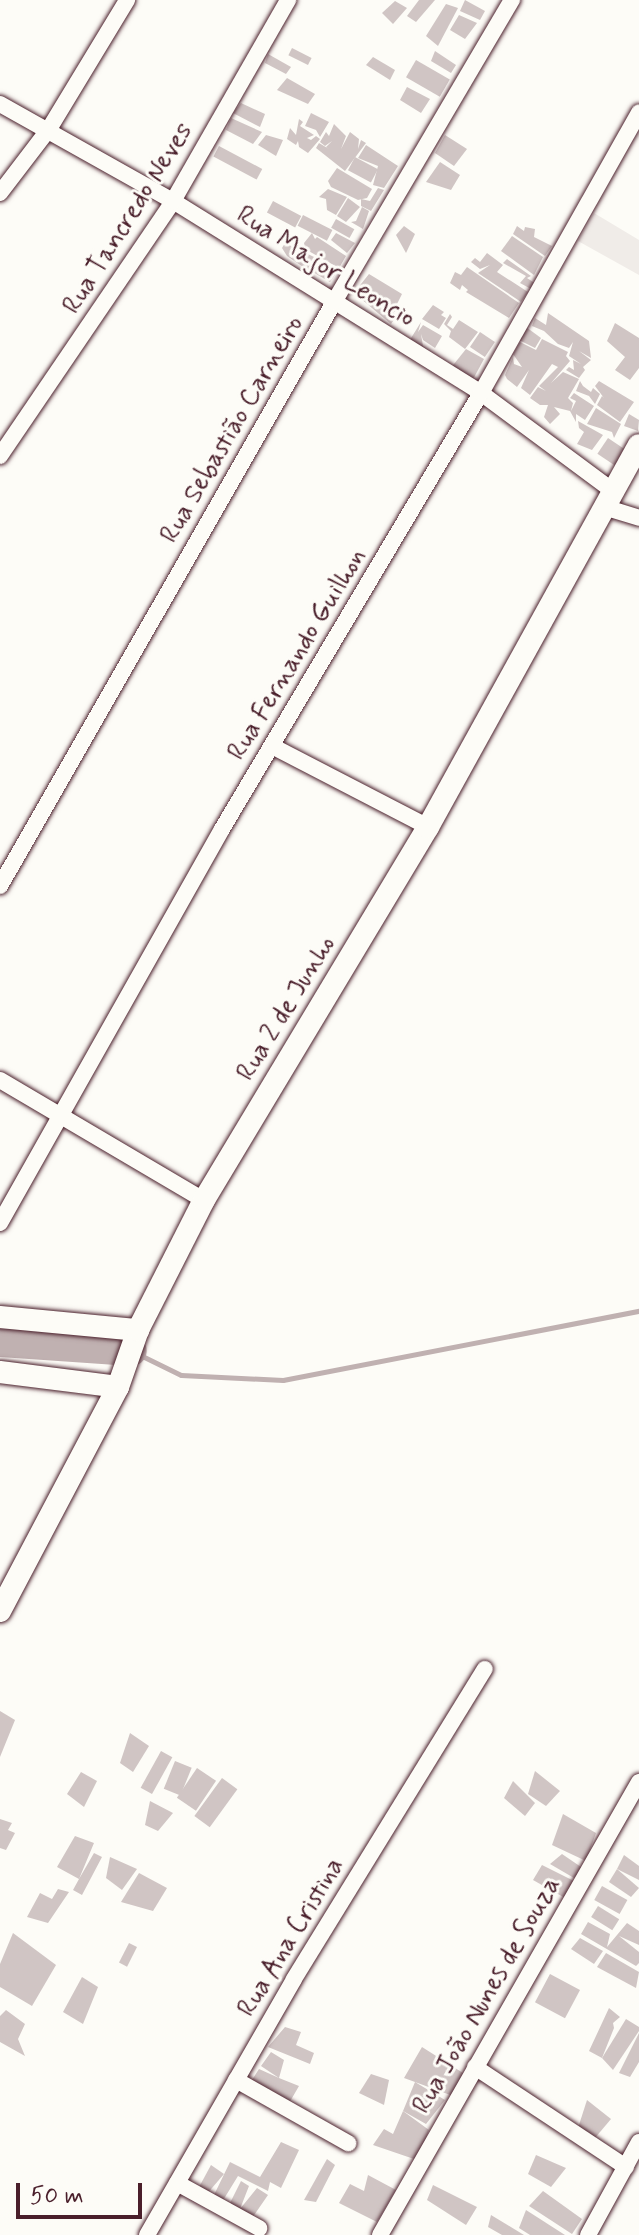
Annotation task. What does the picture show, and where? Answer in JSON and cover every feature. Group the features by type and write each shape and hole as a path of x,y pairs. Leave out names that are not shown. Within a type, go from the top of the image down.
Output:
{"street":[{"path":"0,193 49,129 127,0"},
{"name":"Rua Tancredo Neves","path":"0,456 173,201 288,0"},
{"name":"Rua Sebastião Carneiro","path":"0,886 334,302 512,0"},
{"name":"Rua Major Leoncio","path":"0,104 173,201 481,393 608,499 639,518"},
{"name":"Rua Fernando Guilhon","path":"0,1223 5,1201 62,1115 272,746 481,393 639,113"},
{"name":"Rua 2 de Junho","path":"0,1611 118,1387 138,1330 204,1200 428,827 639,445"},
{"path":"272,746 428,827"},
{"path":"0,1080 204,1200"},
{"path":"0,1317 138,1330"},
{"path":"0,1372 118,1387"},
{"name":"Rua Ana Cristina","path":"147,2235 236,2080 485,1669"},
{"name":"Rua João Nunes de Souza","path":"380,2235 639,1782"},
{"path":"475,2067 626,2167"},
{"path":"236,2080 348,2143"},
{"path":"588,2235 639,2142"},
{"path":"177,2183 259,2228"}],"shaded area":[{"path":"594,213 639,240 639,275 578,241"}],"building":[{"path":"419,0 435,0 416,22 407,16"},
{"path":"465,0 485,11 480,20 460,11"},
{"path":"395,1 407,8 393,24 382,13"},
{"path":"446,4 458,8 438,46 426,36"},
{"path":"459,15 477,23 465,39 450,30"},
{"path":"292,48 312,58 308,65 288,55"},
{"path":"435,51 456,65 451,73 431,61"},
{"path":"268,54 291,67 286,74 265,63"},
{"path":"373,57 395,70 390,80 366,65"},
{"path":"416,60 450,80 440,97 406,77"},
{"path":"287,78 315,94 308,104 277,90"},
{"path":"407,87 430,99 421,113 400,100"},
{"path":"241,103 265,114 260,127 233,113"},
{"path":"311,113 329,122 320,137 316,130 305,126"},
{"path":"231,118 262,132 253,144 226,130"},
{"path":"299,119 303,122 300,126 314,135 307,138 311,140 316,136 320,139 308,153 299,147 298,141 296,145 287,139 290,128 296,135"},
{"path":"334,124 346,136 341,149 350,132 359,139 358,149 361,140 366,143 345,171 316,148 319,143 329,149 326,147 332,141 325,146 320,142 326,132 329,136"},
{"path":"266,135 283,140 276,156 258,145"},
{"path":"445,135 467,149 454,166 435,153"},
{"path":"366,145 398,166 384,188 373,185 378,166 358,158"},
{"path":"219,146 262,169 257,180 213,157"},
{"path":"355,157 378,169 371,182 348,170"},
{"path":"440,162 460,175 451,190 426,182"},
{"path":"337,168 372,189 367,198 358,200 331,187 328,181"},
{"path":"378,188 384,190 371,211 361,206 361,199 370,201"},
{"path":"328,189 347,197 336,215 327,210 326,199 319,197"},
{"path":"348,198 360,207 346,222 337,216"},
{"path":"273,201 301,216 295,228 267,212"},
{"path":"362,207 369,211 363,229 351,222 356,221"},
{"path":"303,215 332,230 327,241 298,226"},
{"path":"336,219 354,229 350,238 331,228"},
{"path":"404,226 415,234 406,253 396,235"},
{"path":"517,226 524,231 525,227 535,229 534,237 552,246 545,256 513,234"},
{"path":"312,233 315,239 317,237 346,256 339,268 305,249 304,243"},
{"path":"336,233 355,243 347,253 331,240"},
{"path":"512,236 543,257 534,275 501,251"},
{"path":"285,243 314,257 309,271 287,256 282,248"},
{"path":"487,253 503,265 497,272 528,292 521,302 478,273 490,265 480,269 471,262 475,258 480,262"},
{"path":"316,259 337,272 330,282 311,271"},
{"path":"507,259 531,276 527,278 536,284 531,289 520,283 526,276 503,263"},
{"path":"467,267 519,303 509,318 466,292 468,290 462,285 460,290 450,283 455,272 461,275"},
{"path":"369,274 402,294 396,306 400,308 393,313 397,315 391,324 360,298 365,295 370,301 372,298 357,289"},
{"path":"433,305 444,312 441,315 446,318 439,329 422,319"},
{"path":"548,313 589,341 591,358 579,351 591,360 583,367 585,370 579,378 566,370 569,367 574,370 573,360 581,364 569,356 573,342 569,348 558,344 544,331 532,326 535,318 546,325"},
{"path":"450,314 452,317 447,325 453,329 459,320 478,332 465,349 449,337 451,331 444,324"},
{"path":"421,322 418,332 423,325 442,336 435,348 423,340 421,334 423,346 428,351 408,343"},
{"path":"615,323 639,338 639,368 630,380 615,370 625,357 607,341"},
{"path":"526,327 541,338 535,348 519,340"},
{"path":"480,332 495,342 485,357 470,347"},
{"path":"542,339 568,352 566,356 570,361 551,383 563,372 579,379 568,398 573,403 571,411 576,401 570,398 574,393 594,406 585,420 576,414 576,422 570,411 554,407 560,414 550,424 544,417 548,405 540,405 530,398 538,387 546,391 539,386 558,367 552,364 530,395 521,388 529,370 517,387 507,379 505,375 513,357 514,364 522,367 513,354 520,342 536,350"},
{"path":"466,349 484,359 471,383 450,369"},
{"path":"580,381 591,392 593,388 600,394 595,404 589,396 576,391"},
{"path":"599,381 634,402 620,422 597,405 602,396 604,398 595,386"},
{"path":"596,408 621,424 614,438 612,432 587,424"},
{"path":"629,414 639,420 638,431 624,426"},
{"path":"578,421 603,435 592,450 577,444 584,432 579,428"},
{"path":"608,438 626,450 616,466 597,454"},
{"path":"0,1711 15,1720 0,1757"},
{"path":"130,1733 149,1746 133,1772 120,1763"},
{"path":"161,1751 172,1757 152,1794 141,1788"},
{"path":"175,1761 192,1768 180,1796 164,1789"},
{"path":"197,1768 216,1781 196,1811 177,1798"},
{"path":"535,1771 560,1791 546,1806 528,1794"},
{"path":"81,1772 97,1781 84,1807 67,1794"},
{"path":"222,1778 237,1789 210,1827 194,1816"},
{"path":"513,1781 535,1803 525,1816 504,1798"},
{"path":"150,1801 173,1813 158,1831 145,1825"},
{"path":"563,1814 596,1833 586,1861 552,1845"},
{"path":"0,1819 12,1823 8,1830 15,1833 6,1850 0,1848"},
{"path":"75,1836 94,1843 79,1879 57,1867"},
{"path":"94,1853 102,1857 82,1895 73,1890"},
{"path":"562,1854 584,1869 574,1878 550,1864"},
{"path":"624,1855 639,1866 639,1880 617,1869"},
{"path":"110,1857 137,1869 122,1890 106,1878"},
{"path":"542,1865 576,1882 565,1898 533,1880"},
{"path":"617,1869 639,1888 631,1897 609,1882"},
{"path":"139,1873 167,1888 153,1911 121,1902"},
{"path":"602,1886 627,1900 620,1914 594,1900"},
{"path":"58,1889 69,1892 48,1923 27,1917 40,1893 52,1899"},
{"path":"598,1906 619,1919 612,1930 591,1917"},
{"path":"588,1922 610,1934 607,1947 627,1923 639,1931 639,1945 619,1936 639,1952 639,1963 636,1966 581,1934"},
{"path":"13,1933 56,1965 32,2006 0,1987 0,1964"},
{"path":"580,1938 603,1951 594,1964 571,1949"},
{"path":"129,1943 137,1947 127,1967 119,1963"},
{"path":"606,1953 639,1972 636,1988 597,1967"},
{"path":"550,1974 580,1990 565,2018 535,2002"},
{"path":"82,1977 98,1987 83,2024 63,2012"},
{"path":"609,2008 620,2017 613,2023 614,2028 602,2058 589,2051"},
{"path":"6,2010 25,2024 18,2039 25,2056 0,2042 0,2016"},
{"path":"626,2019 639,2027 639,2031 613,2070 602,2058"},
{"path":"285,2027 301,2032 296,2045 314,2053 310,2064 268,2047"},
{"path":"639,2033 639,2062 630,2077 619,2073"},
{"path":"422,2047 463,2073 453,2096 404,2078"},
{"path":"271,2052 284,2060 279,2078 261,2066"},
{"path":"259,2069 299,2086 288,2105 250,2083"},
{"path":"371,2074 389,2080 384,2105 359,2093"},
{"path":"415,2082 445,2100 426,2124 403,2111"},
{"path":"587,2100 611,2119 595,2138 578,2128"},
{"path":"403,2111 429,2130 422,2150 414,2159 373,2145 384,2129 393,2134"},
{"path":"281,2142 299,2150 281,2188 270,2182 268,2191 238,2176 222,2202 214,2195 230,2162 260,2177"},
{"path":"536,2155 566,2168 551,2187 528,2174"},
{"path":"327,2159 335,2165 316,2202 304,2200"},
{"path":"211,2165 224,2174 206,2195 198,2189"},
{"path":"368,2175 396,2190 377,2222 339,2203 350,2184 364,2191"},
{"path":"241,2181 249,2186 240,2209 257,2188 268,2195 252,2218 229,2205"},
{"path":"433,2185 477,2207 466,2225 427,2200"},
{"path":"543,2191 582,2219 572,2234 529,2206"},
{"path":"526,2210 565,2235 530,2235 519,2228"},
{"path":"491,2215 524,2235 502,2235 488,2227"}],"waterway":[{"path":"136,1353 181,1375 283,1380 639,1311"},
{"path":"0,1342 132,1351"}]}
